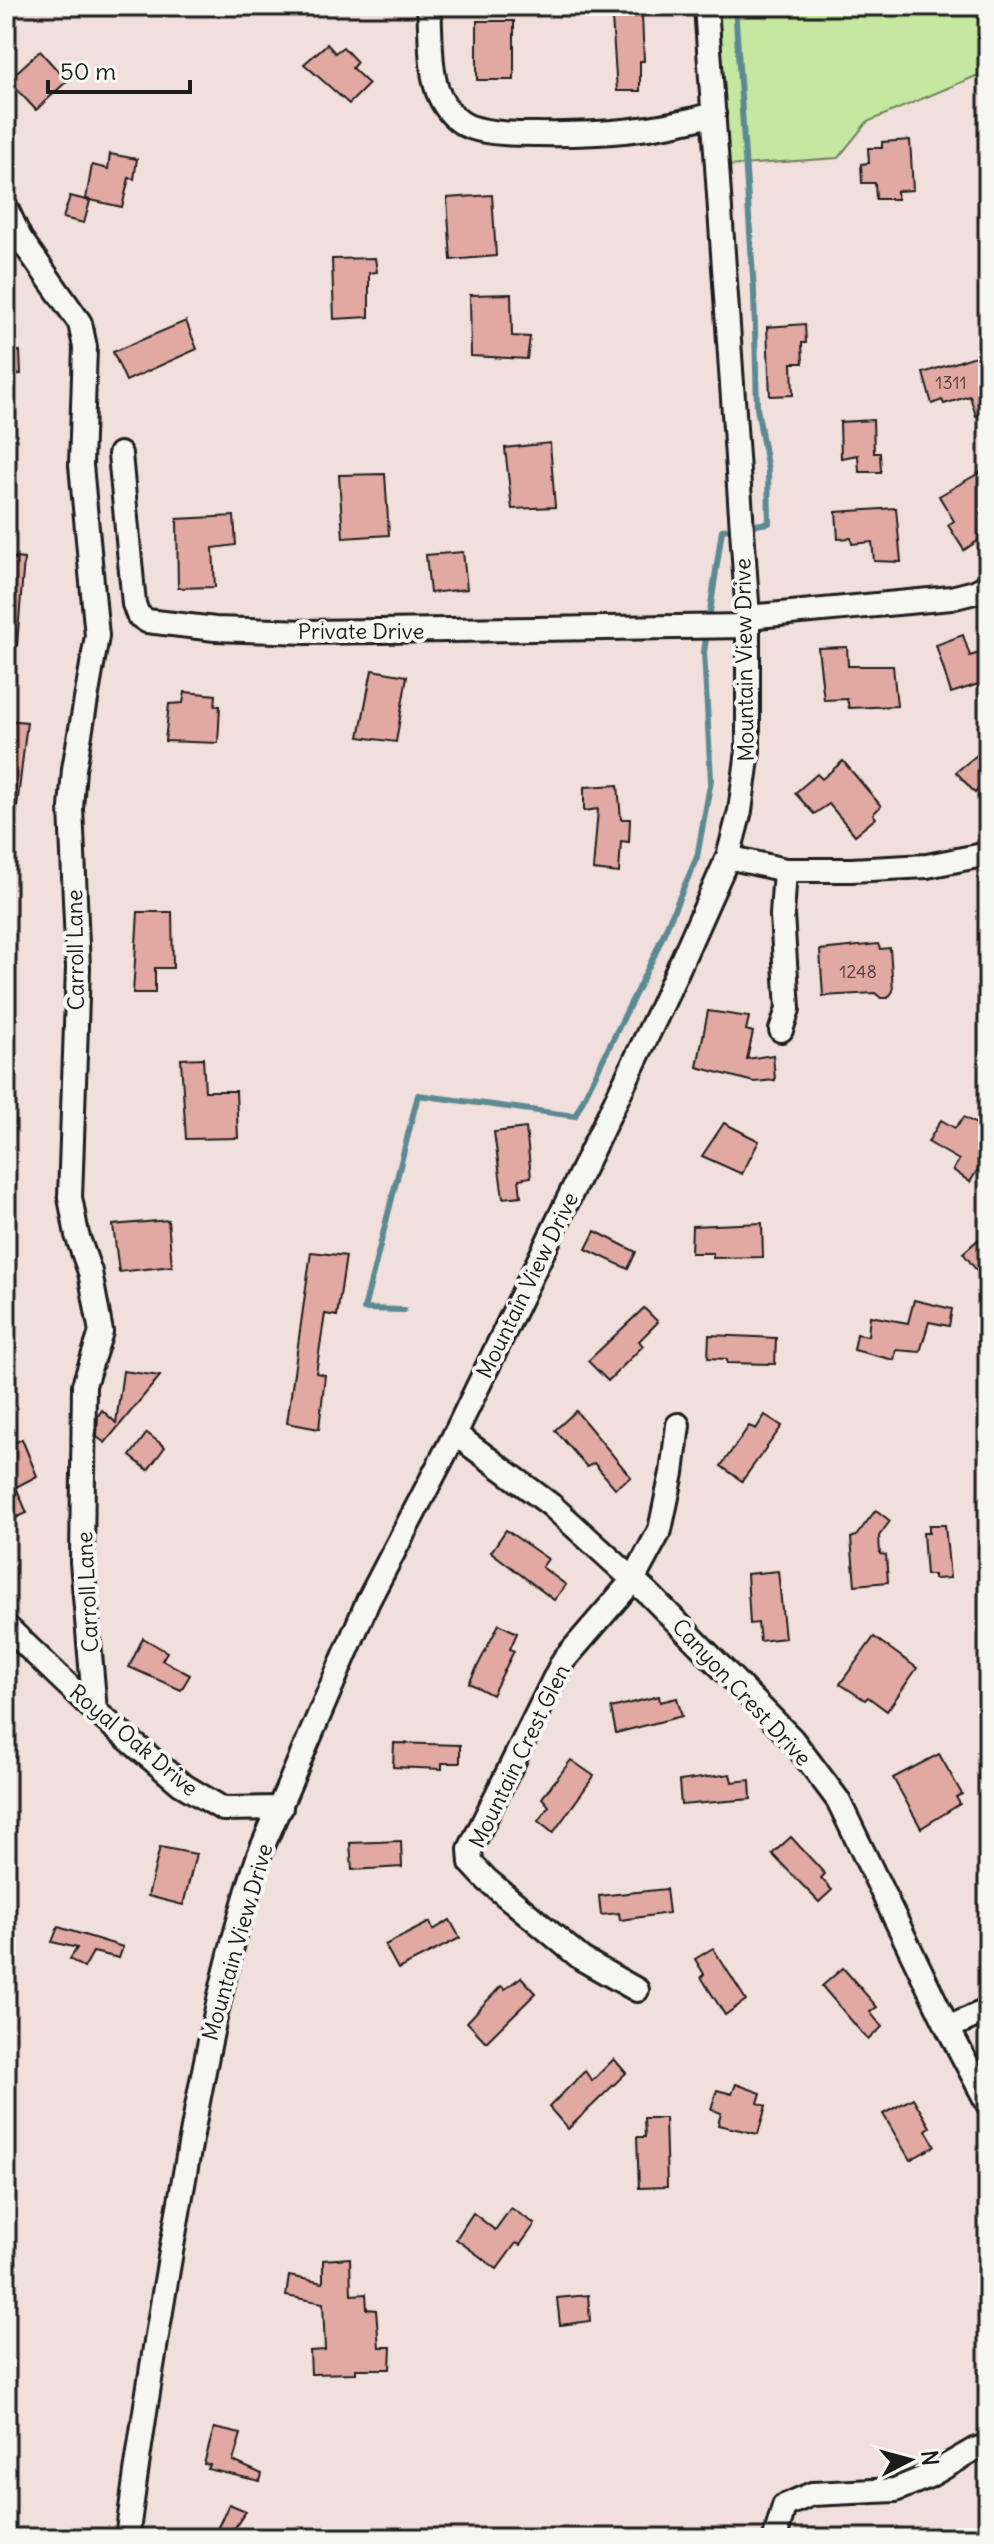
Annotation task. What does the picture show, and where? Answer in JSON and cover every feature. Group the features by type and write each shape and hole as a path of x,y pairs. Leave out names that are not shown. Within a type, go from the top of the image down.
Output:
{"street":[{"path":"429,6 435,82 440,98 456,119 471,127 508,133 590,135 668,127 714,114"},
{"name":"Mountain View Drive","path":"127,2538 149,2371 206,2056 248,1886 268,1832 368,1601 455,1434 662,1005 728,857 740,811 748,751 748,622 706,6"},
{"name":"Carroll Lane","path":"6,208 20,238 80,323 85,347 81,465 97,636 74,769 71,808 78,968 70,1197 77,1235 90,1272 101,1332 84,1385 82,1562 95,1711"},
{"name":"Private Drive","path":"120,454 134,604 138,615 147,621 192,628 307,632 748,622 951,598 988,585"},
{"path":"728,857 785,870 851,870 927,866 988,854"},
{"path":"781,1030 788,1009 782,915 785,870"},
{"name":"Mountain Crest Glen","path":"637,1990 582,1959 499,1890 471,1863 470,1849 563,1661 633,1580 660,1530 678,1425"},
{"name":"Canyon Crest Drive","path":"455,1434 551,1505 633,1580 792,1739 838,1800 988,2104"},
{"name":"Royal Oak Drive","path":"6,1626 95,1711 181,1784 223,1809 281,1808"},
{"path":"948,2028 988,2010"},
{"path":"775,2538 784,2506 812,2494 895,2490 988,2445"}],"green space":[{"path":"716,6 988,6 988,71 867,122 838,158 727,166"}],"building":[{"path":"642,16 644,61 640,61 640,91 617,91 612,18"},
{"path":"477,21 514,21 514,80 477,80"},
{"path":"327,44 335,53 343,47 357,62 352,68 369,84 349,104 304,64"},
{"path":"40,51 67,81 36,110 8,80"},
{"path":"910,140 913,190 897,191 897,199 876,199 875,183 862,183 861,164 869,163 868,148 882,148 882,142"},
{"path":"110,154 137,159 134,179 129,178 122,207 86,199 92,165 108,169"},
{"path":"492,195 496,256 451,260 447,198"},
{"path":"70,196 90,201 84,223 63,218"},
{"path":"375,258 377,272 369,273 369,317 334,319 332,259"},
{"path":"511,294 512,336 530,337 527,359 471,356 470,295"},
{"path":"186,321 197,349 126,381 113,352"},
{"path":"805,324 803,363 792,363 793,395 770,396 767,327"},
{"path":"20,351 21,374 6,375 6,352"},
{"path":"982,354 988,372 988,412 976,416 970,396 944,404 942,400 932,404 923,373"},
{"path":"873,420 874,453 880,453 881,472 859,472 858,455 841,458 840,422"},
{"path":"550,443 555,507 512,509 505,448"},
{"path":"988,468 988,508 980,513 988,527 988,534 964,550 948,525 954,521 939,496"},
{"path":"385,474 389,535 343,538 339,475"},
{"path":"896,508 901,562 874,561 872,542 852,544 851,538 838,539 836,512"},
{"path":"234,516 236,545 213,548 215,587 178,588 177,519"},
{"path":"463,552 467,589 430,593 426,555"},
{"path":"6,557 24,559 17,645 6,645"},
{"path":"963,635 970,656 988,650 988,681 951,693 936,645"},
{"path":"847,647 848,666 893,666 897,706 849,708 847,699 824,700 818,648"},
{"path":"372,670 407,676 396,742 359,737"},
{"path":"185,692 216,695 215,706 220,706 218,743 165,741 169,704 183,703"},
{"path":"6,720 27,722 16,816 6,815"},
{"path":"988,746 988,780 975,793 956,772"},
{"path":"843,761 881,806 873,814 876,818 855,835 829,804 814,814 795,793 817,774 822,779"},
{"path":"618,785 621,819 630,819 629,842 621,841 619,873 593,870 598,809 584,811 584,787"},
{"path":"138,912 172,912 173,968 155,968 155,993 133,993"},
{"path":"878,944 880,949 890,948 893,991 888,998 881,998 875,993 823,996 820,950"},
{"path":"708,1011 749,1017 746,1030 753,1032 747,1059 773,1055 775,1080 754,1082 697,1067"},
{"path":"203,1058 205,1091 236,1091 238,1138 186,1139 181,1059"},
{"path":"964,1117 988,1131 988,1153 970,1182 953,1170 959,1160 928,1142 941,1120 955,1128"},
{"path":"724,1123 759,1141 742,1174 702,1156"},
{"path":"526,1128 531,1177 519,1179 521,1196 503,1198 494,1132"},
{"path":"168,1220 172,1266 119,1272 113,1225"},
{"path":"762,1223 763,1257 713,1258 713,1253 691,1253 692,1226"},
{"path":"595,1231 636,1252 628,1269 586,1249"},
{"path":"988,1231 988,1285 963,1253"},
{"path":"311,1252 346,1256 337,1316 325,1314 322,1333 316,1373 325,1375 319,1429 287,1423"},
{"path":"914,1300 952,1309 949,1326 929,1322 920,1352 896,1350 894,1360 854,1350 857,1334 868,1336 870,1316 908,1323"},
{"path":"644,1308 658,1322 639,1341 643,1346 608,1381 588,1361"},
{"path":"709,1335 776,1338 775,1364 727,1363 727,1359 708,1358"},
{"path":"123,1371 160,1376 105,1443 97,1437 98,1416 102,1410 116,1423"},
{"path":"576,1411 631,1477 615,1488 594,1463 587,1467 555,1430"},
{"path":"765,1415 782,1426 742,1481 721,1466 749,1426 756,1429"},
{"path":"147,1433 165,1447 148,1470 130,1456"},
{"path":"22,1439 37,1476 16,1487 27,1513 6,1522 6,1448"},
{"path":"876,1510 890,1521 879,1536 880,1554 886,1555 888,1582 855,1585 851,1538"},
{"path":"929,1525 945,1525 950,1578 934,1579 934,1575 926,1575 923,1533 929,1533"},
{"path":"506,1530 548,1559 542,1567 566,1585 554,1600 491,1552"},
{"path":"778,1571 785,1638 760,1641 758,1623 750,1624 747,1574"},
{"path":"499,1624 517,1633 510,1649 514,1651 492,1695 469,1683"},
{"path":"874,1637 917,1668 887,1711 868,1697 865,1700 840,1684"},
{"path":"143,1638 167,1652 162,1660 190,1675 181,1690 129,1667"},
{"path":"659,1696 660,1702 677,1698 682,1716 616,1733 611,1708"},
{"path":"394,1743 460,1745 460,1763 442,1763 442,1769 393,1767"},
{"path":"939,1754 962,1794 956,1797 960,1804 921,1828 893,1778"},
{"path":"571,1760 594,1776 553,1833 538,1821 549,1806 542,1798"},
{"path":"730,1774 732,1782 750,1780 751,1799 681,1805 679,1781"},
{"path":"791,1837 825,1874 821,1878 832,1890 819,1902 772,1854"},
{"path":"401,1841 402,1867 352,1870 350,1843"},
{"path":"160,1847 196,1854 183,1905 148,1896"},
{"path":"666,1889 669,1913 620,1920 619,1913 601,1915 599,1896"},
{"path":"450,1920 460,1938 398,1969 385,1945 430,1922 433,1930"},
{"path":"58,1927 123,1947 119,1958 93,1952 84,1968 70,1959 77,1948 52,1942"},
{"path":"713,1948 746,2000 725,2015 701,1977 704,1974 695,1959"},
{"path":"843,1968 877,2007 870,2012 882,2027 868,2040 822,1986"},
{"path":"521,1977 536,1993 486,2042 467,2022 501,1986 505,1989"},
{"path":"614,2059 626,2073 568,2129 549,2107 585,2071 592,2081"},
{"path":"736,2084 761,2093 758,2103 766,2106 758,2134 718,2125 721,2113 711,2109 717,2090 732,2094"},
{"path":"913,2098 930,2127 926,2130 935,2146 910,2160 883,2114"},
{"path":"644,2118 665,2118 667,2187 639,2188 637,2137 645,2137"},
{"path":"511,2208 535,2224 497,2269 456,2239 473,2213 495,2230"},
{"path":"350,2258 351,2295 366,2294 367,2309 376,2310 379,2347 391,2347 390,2369 311,2374 310,2351 325,2350 323,2303 286,2296 289,2276 323,2283 323,2260"},
{"path":"588,2295 590,2321 560,2325 557,2298"},
{"path":"214,2428 241,2434 233,2461 262,2474 260,2481 208,2469 210,2465 204,2464"},
{"path":"229,2504 246,2511 228,2538 220,2538 218,2527"}],"waterway":[{"path":"735,6 754,292 757,408 768,471 769,523 748,526"},
{"path":"404,1310 364,1309 418,1095 575,1116 654,956 697,857 711,780 704,652 722,530 737,528"}]}
